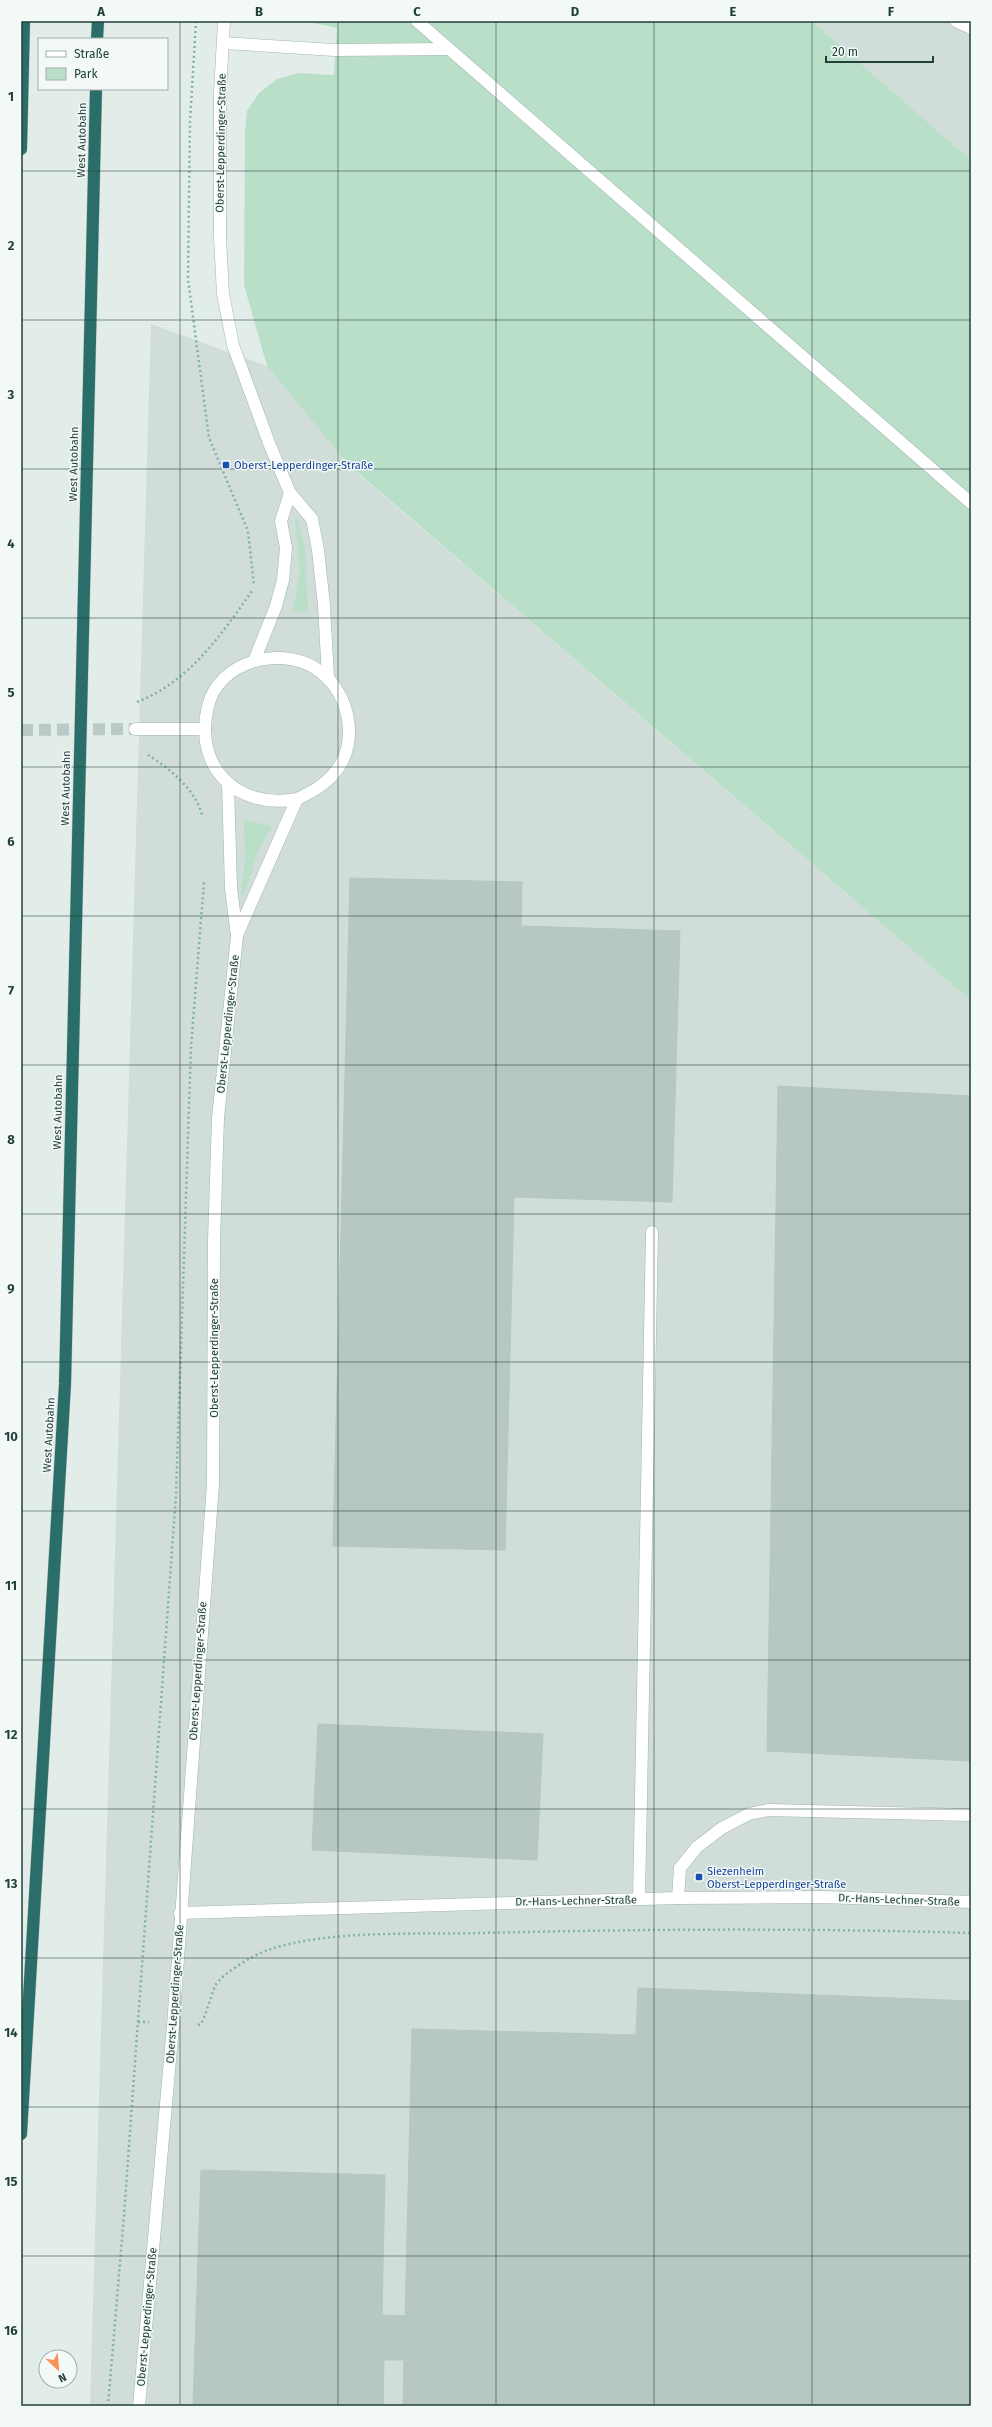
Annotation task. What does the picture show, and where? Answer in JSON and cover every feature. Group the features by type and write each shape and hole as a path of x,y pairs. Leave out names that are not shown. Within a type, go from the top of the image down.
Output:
{"highway":[{"path":"21,149 24,21"},
{"path":"97,38 98,21"},
{"name":"West Autobahn","path":"21,2134 65,1384 96,90"}],"street":[{"name":"Oberst-Lepperdinger-Straße","path":"224,21 220,92 220,238 223,294 233,345 269,443 290,493 312,519 318,550 324,604 328,678"},
{"path":"417,21 971,503"},
{"path":"956,21 971,28"},
{"path":"223,43 334,50 449,49"},
{"path":"254,661 276,606 283,580 286,548 281,521 290,493"},
{"path":"269,657 301,661 316,668 328,678 343,699 349,723 348,747 337,770 319,788 297,799 282,802 260,800 239,792 228,783 214,767 207,747 205,729 208,705 219,686 234,671 254,661 269,657"},
{"path":"135,730 205,729"},
{"name":"Oberst-Lepperdinger-Straße","path":"139,2406 173,2026 180,1913 213,1484 214,1241 218,1118 237,936 231,888 228,783"},
{"name":"Oberst-Lepperdinger-Straße","path":"237,936 297,799"},
{"path":"639,1899 652,1232"},
{"path":"678,1898 680,1868 696,1847 722,1828 749,1814 768,1810 971,1815"},
{"name":"Dr.-Hans-Lechner-Straße","path":"180,1913 678,1898 821,1897 971,1902"}],"path":[{"path":"134,703 158,692 183,675 216,643 254,588 248,530 209,438 188,279 190,122 196,21"},
{"path":"149,756 190,792 201,810 204,823"},
{"path":"108,2406 138,2022 176,1495 191,1047 204,878"},
{"path":"138,2022 173,2026 201,2024 209,2007 216,1985 233,1969 266,1950 329,1937 591,1931 849,1929 971,1932"}],"shaded area":[{"path":"812,21 971,21 971,160"},
{"path":"151,324 267,366 362,477 971,1001 971,2406 90,2406"}],"green space":[{"path":"304,21 812,21 971,160 971,1001 348,464 267,366 244,285 245,130 247,111 259,93 277,79 299,73 334,75 337,28"},
{"path":"295,518 298,518 305,548 308,609 303,613 293,610 300,573"},
{"path":"244,819 272,827 258,851 244,895 241,895 245,860"}],"building":[{"path":"350,878 522,882 521,926 680,931 672,1202 514,1197 505,1550 333,1546"},
{"path":"778,1086 971,1096 971,1761 767,1751"},
{"path":"318,1724 543,1734 537,1860 312,1850"},
{"path":"638,1988 971,2001 971,2406 403,2406 412,2029 636,2035"},
{"path":"201,2170 385,2175 382,2315 406,2316 405,2360 384,2360 383,2406 193,2406"}],"tunnel":[{"path":"21,730 135,729"}],"place":[{"name":"Oberst-Lepperdinger-Straße","path":"226,465"},
{"name":"Siezenheim Oberst-Lepperdinger-Straße","path":"699,1877"}]}
